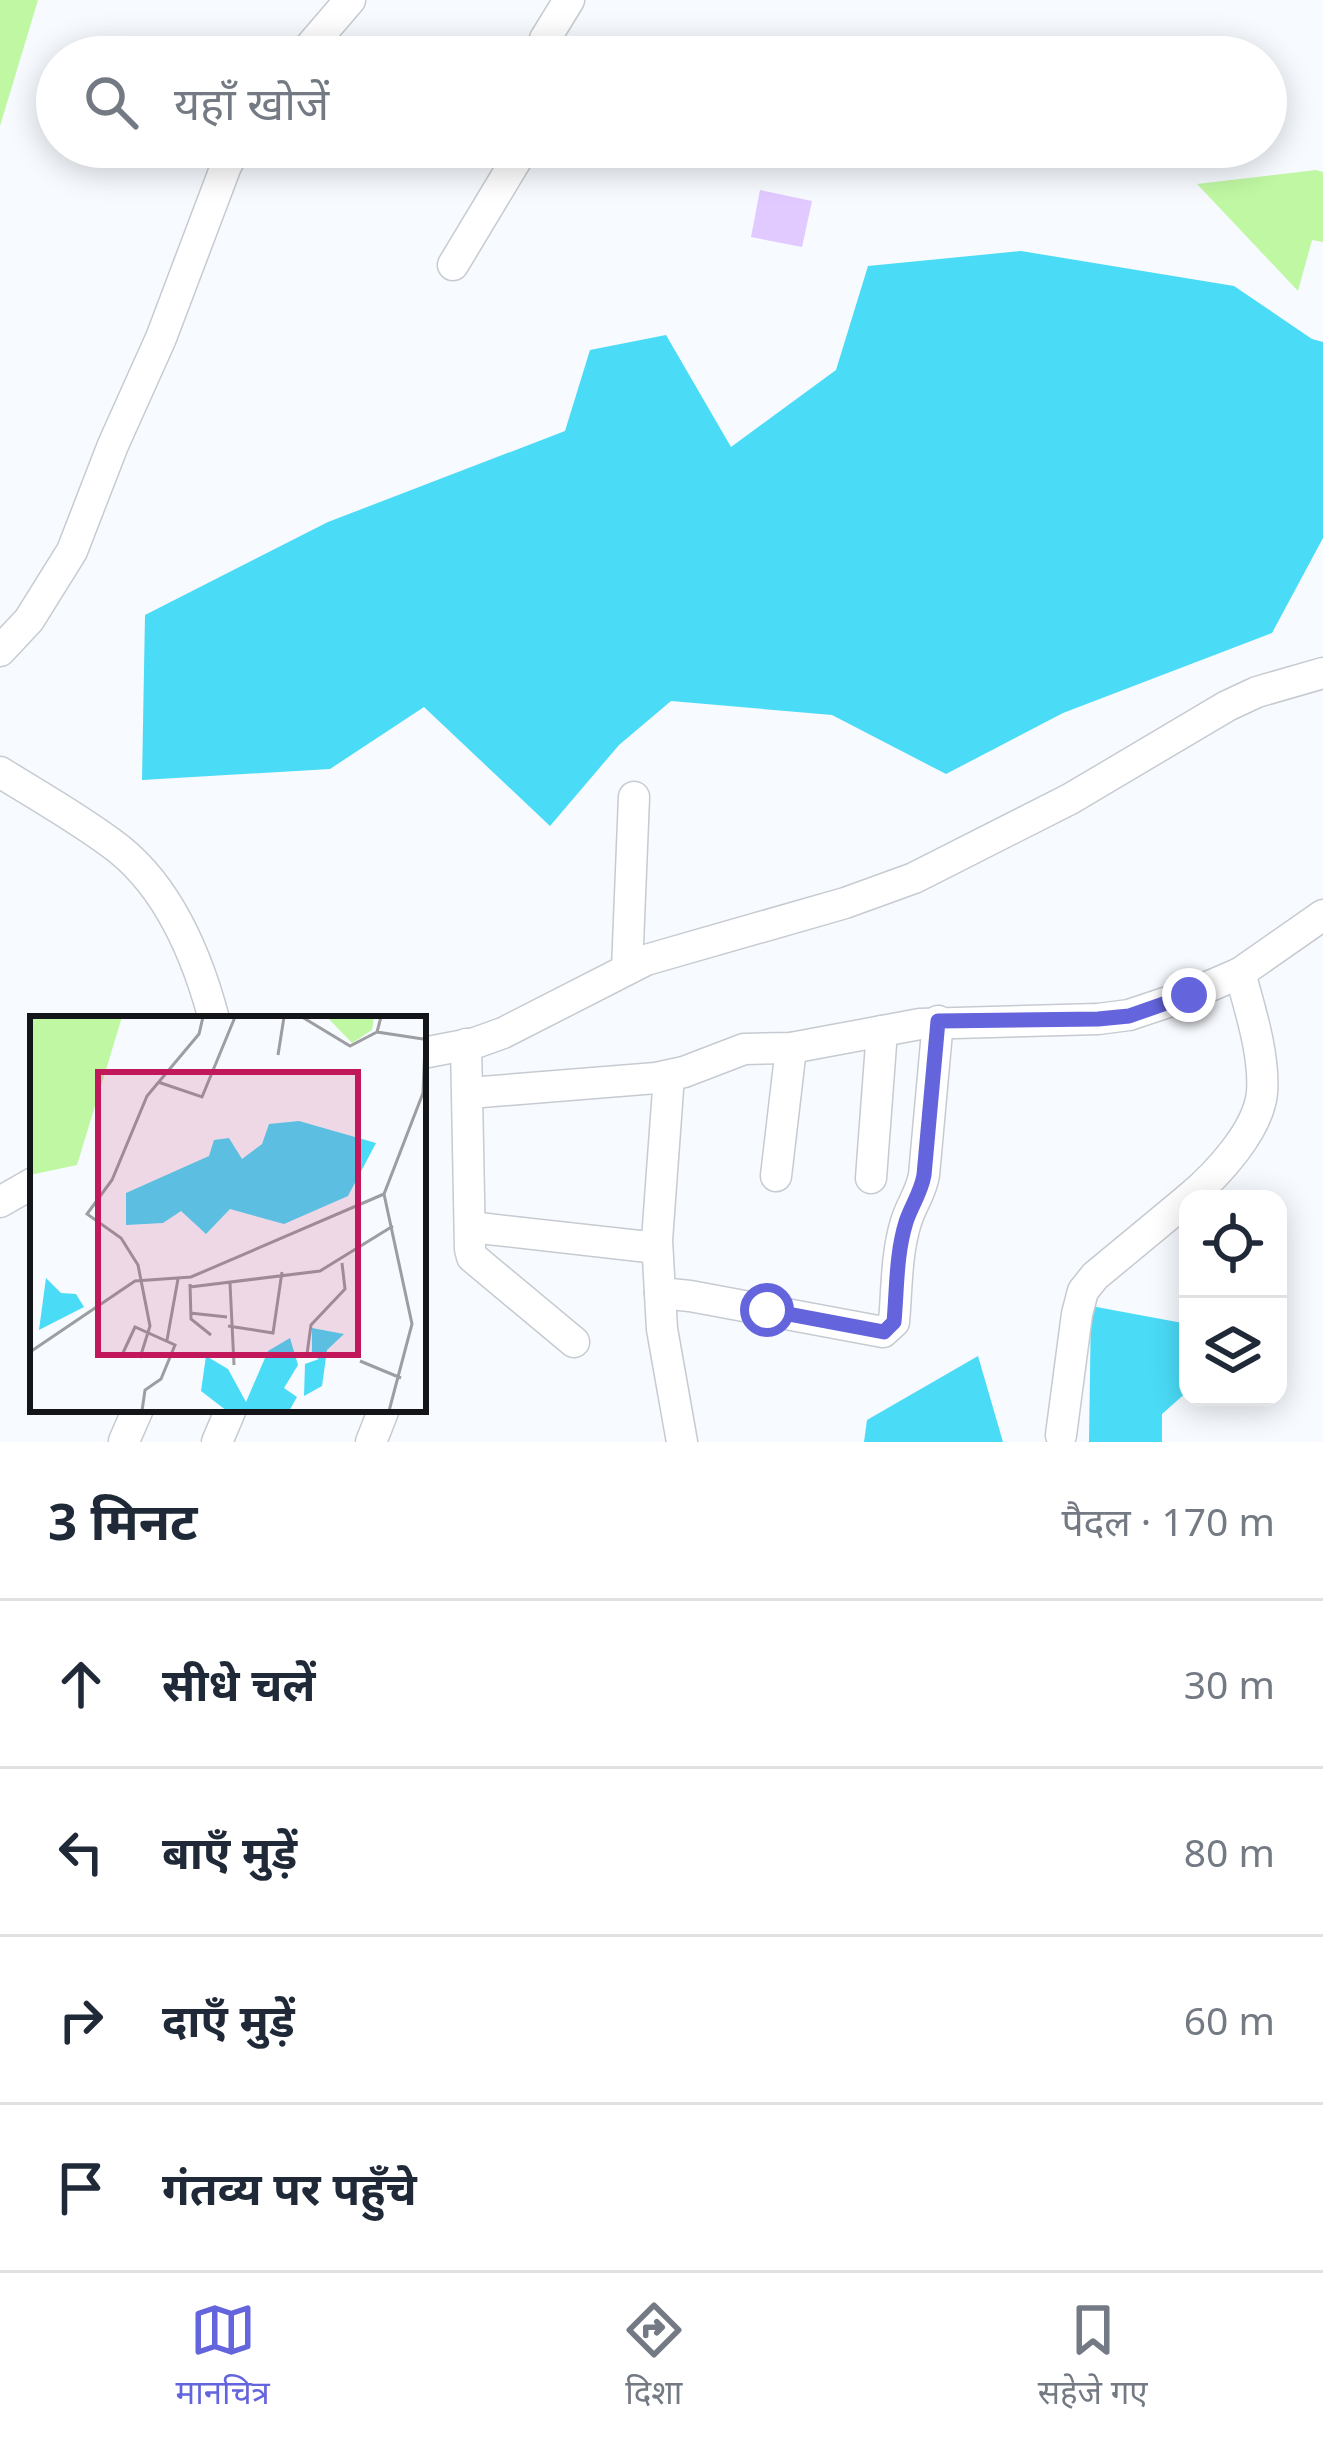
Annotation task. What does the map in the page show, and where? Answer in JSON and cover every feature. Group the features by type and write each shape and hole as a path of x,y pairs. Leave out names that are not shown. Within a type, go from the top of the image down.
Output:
{"street":[{"path":"547,36 569,0"},
{"path":"320,36 336,5"},
{"path":"0,651 29,620 71,551 227,168"},
{"path":"453,265 514,168"},
{"path":"426,1052 503,1033 646,960 845,903 914,878 1070,799 1227,706 1323,673"},
{"path":"0,772 115,845 149,880 180,926 213,1016"},
{"path":"627,970 634,797"},
{"path":"469,1093 669,1076 744,1049 791,1048 938,1021 1129,1016 1240,973 1323,915"},
{"path":"1197,1190 1231,1157 1259,1108 1262,1090 1255,1026 1240,973"},
{"path":"661,1293 884,1332 890,1328 906,1219 924,1175 938,1021"},
{"path":"871,1178 882,1030"},
{"path":"466,1045 472,1257 574,1342"},
{"path":"776,1176 791,1048"},
{"path":"669,1076 657,1248 665,1346 682,1442"},
{"path":"0,1202 30,1185"},
{"path":"1061,1435 1083,1291 1179,1206"},
{"path":"470,1227 657,1248"},
{"path":"124,1441 137,1412"},
{"path":"217,1442 230,1412"},
{"path":"371,1442 383,1412"}],"green space":[{"path":"0,0 38,0 0,126"},
{"path":"1323,172 1323,242 1312,240 1298,291 1197,184"}],"water":[{"path":"1021,251 1234,286 1323,342 1323,538 1272,633 1063,713 946,774 832,715 671,701 619,745 550,826 424,707 330,769 142,780 145,615 328,522 565,431 590,350 666,335 731,447 836,370 868,266"},
{"path":"1091,1306 1179,1322 1179,1399 1162,1414 1162,1442 1089,1442"},
{"path":"978,1356 1003,1442 864,1442 867,1420"}],"building":[{"path":"760,190 812,201 802,247 751,237"}],"route":[{"path":"767,1310 884,1332 894,1322 906,1219 924,1175 938,1021 1129,1016 1189,995"}]}
